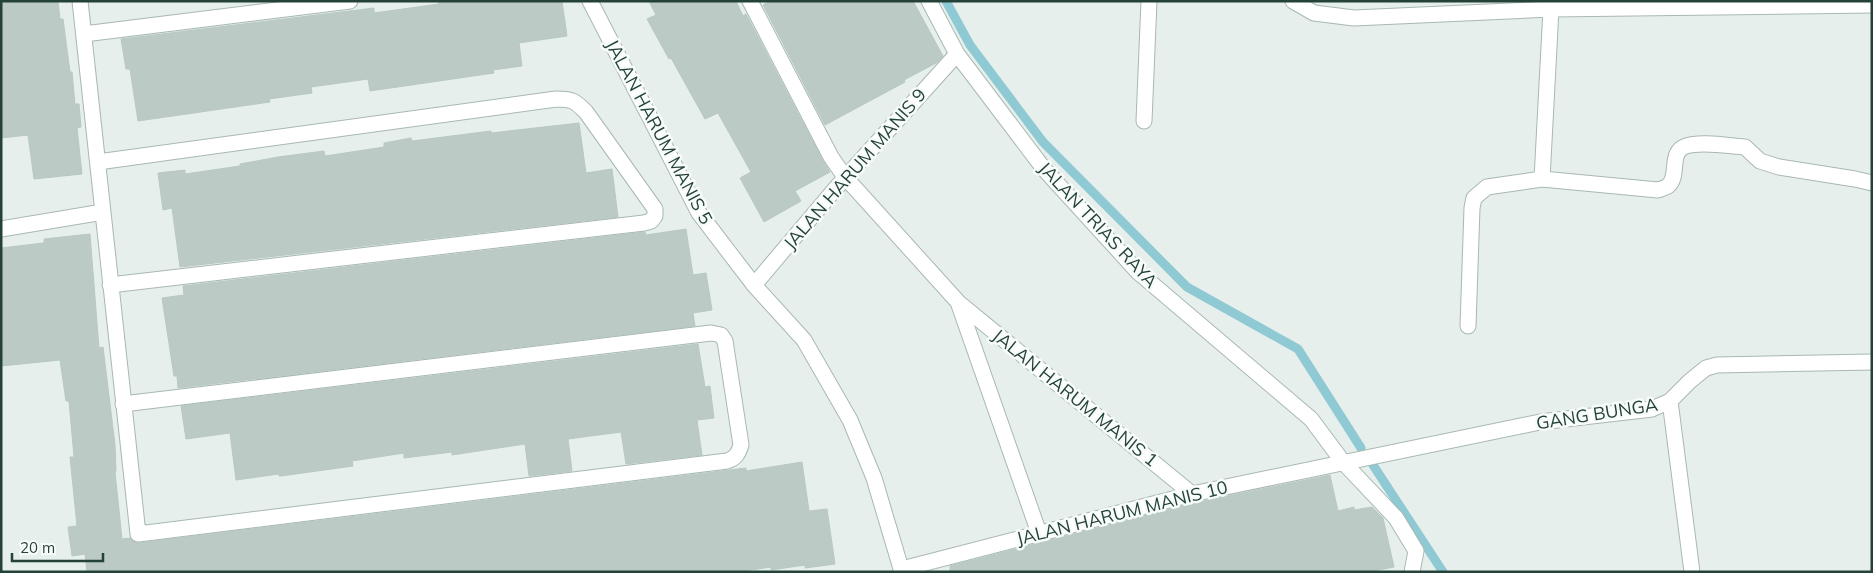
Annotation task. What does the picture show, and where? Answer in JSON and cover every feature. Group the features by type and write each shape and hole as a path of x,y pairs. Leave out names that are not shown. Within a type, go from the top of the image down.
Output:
{"street":[{"path":"80,1 102,212 123,404 138,534 727,461 734,459 740,445 725,341 721,335 711,333 123,404"},
{"path":"84,34 350,1"},
{"name":"JALAN HARUM MANIS 5","path":"590,1 699,213 754,285 804,340 850,420 874,478 902,570"},
{"name":"JALAN HARUM MANIS 1","path":"750,1 831,157 845,177 958,302 1192,494"},
{"name":"JALAN TRIAS RAYA","path":"929,1 957,54 1044,169 1138,272 1311,418 1343,462 1396,518 1416,551 1412,572"},
{"path":"1144,121 1149,1"},
{"path":"1293,1 1314,13 1354,18 1732,3 1843,3 1872,5"},
{"path":"1542,179 1551,9"},
{"name":"JALAN HARUM MANIS 9","path":"754,285 845,177 957,54"},
{"path":"98,162 547,100 569,99 575,101 586,112 655,209 655,216 651,221 644,223 110,285"},
{"path":"1468,326 1472,208 1474,198 1486,187 1542,179 1658,190 1667,187 1672,181 1676,156 1685,146 1698,144 1745,147 1760,161 1779,167 1855,178 1872,183"},
{"path":"1,229 102,212"},
{"name":"JALAN HARUM MANIS 1","path":"958,302 1039,534"},
{"name":"GANG BUNGA","path":"1343,462 1540,422 1652,409 1670,401 1706,368 1717,365 1872,362"},
{"path":"1670,401 1692,572"},
{"name":"JALAN HARUM MANIS 10","path":"902,570 1192,494 1343,462"}],"building":[{"path":"1,1 58,1 60,19 63,19 70,72 72,72 75,104 79,104 81,127 77,128 82,174 34,179 28,135 1,138"},
{"path":"438,1 562,1 567,36 519,43 522,66 493,70 494,73 370,91 368,79 311,87 312,93 269,99 270,102 138,121 130,69 126,69 121,39 374,8 374,13 439,4"},
{"path":"649,1 736,1 743,16 746,14 830,172 795,191 801,201 764,222 740,178 751,172 718,113 705,119 671,58 669,59 647,19 656,15"},
{"path":"770,1 913,1 943,56 938,62 904,80 905,82 825,125 763,5"},
{"path":"579,123 586,173 612,169 618,217 180,267 172,208 163,210 158,173 185,170 185,174 240,166 240,164 278,157 324,151 325,156 384,147 384,143 411,138 412,141"},
{"path":"686,229 693,275 706,273 712,310 693,313 695,326 178,388 177,376 174,376 162,298 184,295 183,286 645,232 646,235"},
{"path":"90,234 99,348 103,347 115,445 115,472 122,539 130,538 134,542 139,543 746,468 746,471 802,462 809,511 827,509 835,564 805,568 805,565 771,570 771,567 737,572 87,572 85,554 72,556 68,527 77,526 70,457 74,457 69,401 66,401 60,360 1,366 1,248 44,243 44,239"},
{"path":"698,344 705,387 710,386 714,418 697,420 702,455 626,464 621,432 568,439 572,471 529,476 525,444 452,455 452,452 404,458 404,453 352,461 353,466 236,480 230,433 186,439 181,406"},
{"path":"1330,475 1338,511 1354,507 1354,510 1372,507 1383,518 1394,567 1368,572 950,572 950,566 1194,503"}],"waterway":[{"path":"946,1 970,45 1043,142 1187,287 1298,349 1361,448"},
{"path":"1373,465 1443,572"}]}
